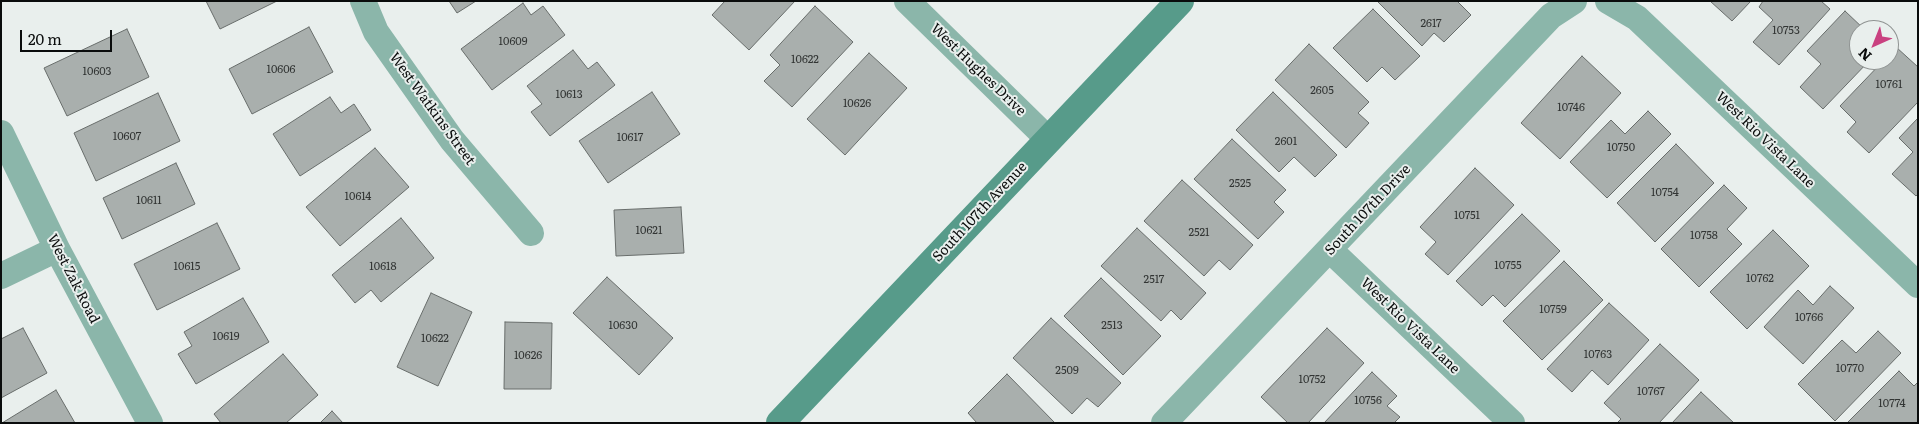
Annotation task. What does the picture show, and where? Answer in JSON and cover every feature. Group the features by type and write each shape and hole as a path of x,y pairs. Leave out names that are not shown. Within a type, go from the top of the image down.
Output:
{"main road":[{"name":"South 107th Avenue","path":"780,423 1180,1"}],"street":[{"name":"West Watkins Street","path":"363,1 376,32 452,140 531,233"},
{"name":"West Hughes Drive","path":"907,1 1049,140"},
{"name":"South 107th Drive","path":"1164,423 1551,16 1574,1"},
{"name":"West Rio Vista Lane","path":"1608,1 1637,18 1918,285"},
{"name":"West Zak Road","path":"1,133 57,249 150,423"},
{"path":"1,276 57,249"},
{"name":"West Rio Vista Lane","path":"1330,250 1512,423"}],"building":[{"path":"206,1 277,1 220,29"},
{"path":"449,1 476,1 457,13"},
{"path":"725,1 795,1 749,50 712,15"},
{"path":"1377,1 1457,1 1471,15 1444,42 1434,33 1422,46"},
{"path":"1710,1 1751,1 1732,21"},
{"path":"1763,1 1821,1 1830,9 1779,65 1753,42 1773,20 1759,7"},
{"path":"523,3 531,15 543,6 565,35 492,90 461,49"},
{"path":"815,6 853,42 792,107 764,81 780,65 770,55"},
{"path":"1373,9 1420,56 1395,80 1382,67 1367,82 1333,48"},
{"path":"1845,11 1854,20 1849,20 1849,70 1860,70 1823,109 1800,87 1821,64 1807,51"},
{"path":"309,27 333,72 252,114 229,69"},
{"path":"127,29 149,77 67,116 44,68"},
{"path":"1309,44 1369,102 1358,113 1369,123 1346,148 1275,80"},
{"path":"573,50 588,69 597,62 615,85 550,136 531,112 542,104 527,86"},
{"path":"1899,50 1918,67 1918,102 1869,153 1847,132 1856,122 1840,106 1874,70 1899,70"},
{"path":"869,53 907,88 845,155 807,119"},
{"path":"1582,56 1621,93 1560,159 1521,123"},
{"path":"652,92 680,134 608,183 579,141"},
{"path":"1273,92 1337,155 1315,177 1294,157 1279,172 1236,130"},
{"path":"158,93 180,141 96,181 74,133"},
{"path":"330,97 341,113 354,104 371,130 300,176 273,134"},
{"path":"1648,111 1671,134 1607,198 1570,162 1611,120 1625,134"},
{"path":"1918,118 1918,194 1916,196 1892,174 1913,152 1899,138"},
{"path":"1232,139 1286,190 1274,202 1284,212 1258,239 1194,179"},
{"path":"1676,144 1714,183 1655,242 1617,203"},
{"path":"375,148 409,187 340,246 306,207"},
{"path":"176,163 195,204 122,239 103,198"},
{"path":"1475,168 1514,205 1448,275 1425,254 1436,242 1420,227"},
{"path":"1182,180 1253,245 1230,270 1219,260 1204,276 1144,221"},
{"path":"1724,185 1747,208 1727,229 1742,244 1699,287 1661,249"},
{"path":"681,207 684,253 616,256 614,210"},
{"path":"1522,214 1560,251 1505,307 1493,295 1482,306 1456,281"},
{"path":"401,218 434,258 381,302 371,290 355,303 332,275"},
{"path":"217,223 240,269 157,310 134,264"},
{"path":"1137,228 1206,293 1181,320 1171,310 1161,321 1101,266"},
{"path":"1773,230 1809,266 1747,329 1710,292"},
{"path":"1564,261 1603,300 1542,360 1503,321"},
{"path":"607,277 673,338 639,375 573,313"},
{"path":"1101,278 1161,336 1123,375 1064,316"},
{"path":"1830,286 1854,308 1803,364 1764,327 1798,290 1813,305"},
{"path":"431,293 472,312 438,386 397,367"},
{"path":"243,298 269,342 196,384 178,354 192,346 184,332"},
{"path":"1609,303 1649,340 1608,385 1592,370 1572,392 1547,369"},
{"path":"1051,318 1121,383 1098,407 1087,398 1072,414 1013,358"},
{"path":"505,322 552,323 551,389 504,389"},
{"path":"23,328 47,373 1,398 1,339"},
{"path":"1327,328 1364,363 1308,423 1288,423 1261,397"},
{"path":"1878,331 1901,353 1835,421 1798,384 1842,340 1856,353"},
{"path":"1660,344 1699,380 1659,423 1617,423 1621,419 1604,403"},
{"path":"283,354 318,395 286,423 221,423 214,414"},
{"path":"1899,371 1914,386 1918,382 1918,423 1847,423"},
{"path":"1372,372 1397,396 1387,406 1400,417 1394,423 1324,423"},
{"path":"1007,374 1055,423 977,423 968,413"},
{"path":"56,390 75,423 2,423"},
{"path":"1701,392 1734,423 1672,423"},
{"path":"332,411 343,423 320,423"}]}
